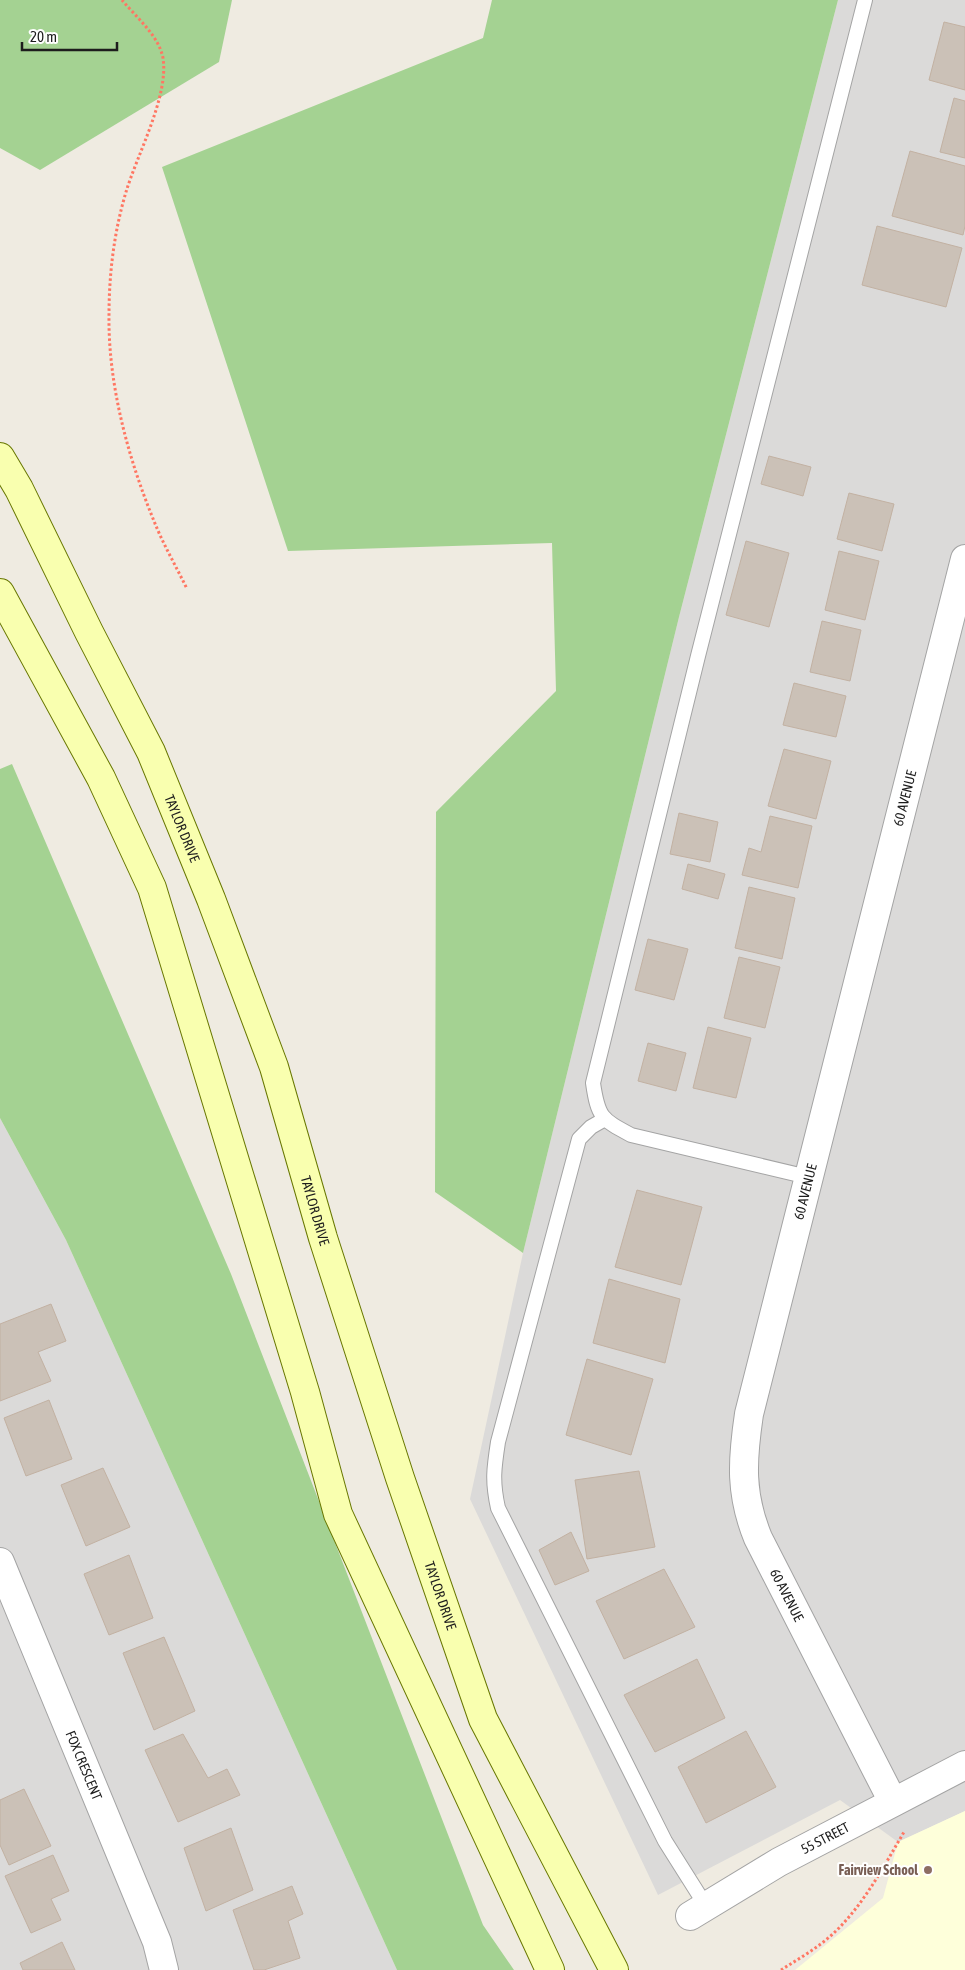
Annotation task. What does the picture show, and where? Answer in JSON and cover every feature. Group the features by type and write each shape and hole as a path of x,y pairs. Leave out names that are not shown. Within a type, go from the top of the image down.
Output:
{"main road":[{"name":"TAYLOR DRIVE","path":"0,457 19,489 159,770 211,899 274,1068 323,1238 397,1469 483,1719 614,1970"},
{"path":"0,593 100,778 152,888 306,1392 338,1514 550,1970"}],"street":[{"name":"60 AVENUE","path":"892,1802 758,1538 749,1515 744,1455 749,1414 965,559"},
{"name":"FOX CRESCENT","path":"0,1562 157,1942 164,1970"},
{"name":"55 STREET","path":"698,1911 779,1862 965,1765"}],"lane":[{"path":"808,1177 631,1135 605,1119 596,1103 593,1083 698,656 865,0"},
{"path":"605,1119 590,1127 580,1139 498,1442 493,1487 498,1508 660,1832 677,1862 698,1911"}],"path":[{"path":"122,0 158,45 163,59 163,76 154,113 126,192 117,230 110,271 108,317 111,354 118,400 139,483 155,523 187,589"},
{"path":"781,1970 825,1940 851,1914 879,1875 908,1825"}],"shaded area":[{"path":"838,0 965,0 965,1811 898,1842 840,1800 658,1895 470,1499 523,1253 679,617"},
{"path":"0,1118 66,1240 397,1970 0,1970"},
{"name":"Fairview School","path":"965,1811 965,1970 795,1970 883,1898 898,1842"}],"green space":[{"path":"0,0 232,0 219,62 40,170 0,148"},
{"path":"492,0 838,0 679,617 523,1253 435,1192 436,812 556,691 552,543 288,551 162,167 483,38"},
{"path":"12,764 231,1274 483,1925 514,1970 397,1970 66,1240 0,1118 0,769"}],"building":[{"path":"944,22 965,27 965,90 929,80"},
{"path":"954,98 965,101 965,158 940,152"},
{"path":"910,151 965,166 965,226 963,235 892,216"},
{"path":"877,226 962,248 946,307 862,285"},
{"path":"769,456 811,467 803,496 761,484"},
{"path":"849,493 894,504 882,551 837,539"},
{"path":"746,541 789,553 769,627 726,615"},
{"path":"839,551 879,561 865,620 825,610"},
{"path":"822,621 861,630 850,681 810,672"},
{"path":"794,683 846,696 836,737 783,725"},
{"path":"784,749 831,761 816,819 768,806"},
{"path":"679,813 718,822 710,862 670,854"},
{"path":"770,816 812,826 798,888 742,875 749,848 761,852"},
{"path":"688,864 725,874 718,899 682,889"},
{"path":"749,887 795,898 782,959 735,948"},
{"path":"648,939 688,949 674,1000 635,990"},
{"path":"739,957 780,967 765,1028 724,1018"},
{"path":"708,1027 751,1038 736,1098 693,1088"},
{"path":"648,1043 686,1053 676,1091 638,1081"},
{"path":"637,1190 702,1207 681,1285 615,1267"},
{"path":"609,1279 680,1299 665,1363 593,1343"},
{"path":"51,1304 66,1341 38,1352 51,1381 0,1401 0,1324"},
{"path":"587,1359 653,1379 631,1455 566,1435"},
{"path":"49,1400 72,1459 26,1476 4,1418"},
{"path":"103,1468 130,1527 86,1546 61,1485"},
{"path":"639,1471 655,1547 587,1559 575,1480"},
{"path":"571,1532 589,1571 555,1585 539,1550"},
{"path":"129,1555 153,1618 109,1635 84,1574"},
{"path":"664,1569 695,1627 624,1659 596,1601"},
{"path":"164,1637 195,1711 154,1730 123,1653"},
{"path":"697,1659 725,1718 655,1752 624,1695"},
{"path":"746,1731 776,1787 706,1823 678,1767"},
{"path":"183,1734 208,1778 227,1769 240,1795 178,1822 145,1750"},
{"path":"24,1789 51,1846 9,1865 0,1845 0,1800"},
{"path":"231,1828 253,1890 206,1911 184,1848"},
{"path":"53,1855 69,1891 51,1899 61,1920 31,1933 5,1876"},
{"path":"292,1886 303,1914 288,1921 300,1958 264,1970 254,1970 233,1910"},
{"path":"62,1942 75,1970 23,1970 20,1963"}],"place":[{"name":"Fairview School","path":"928,1870"}]}
